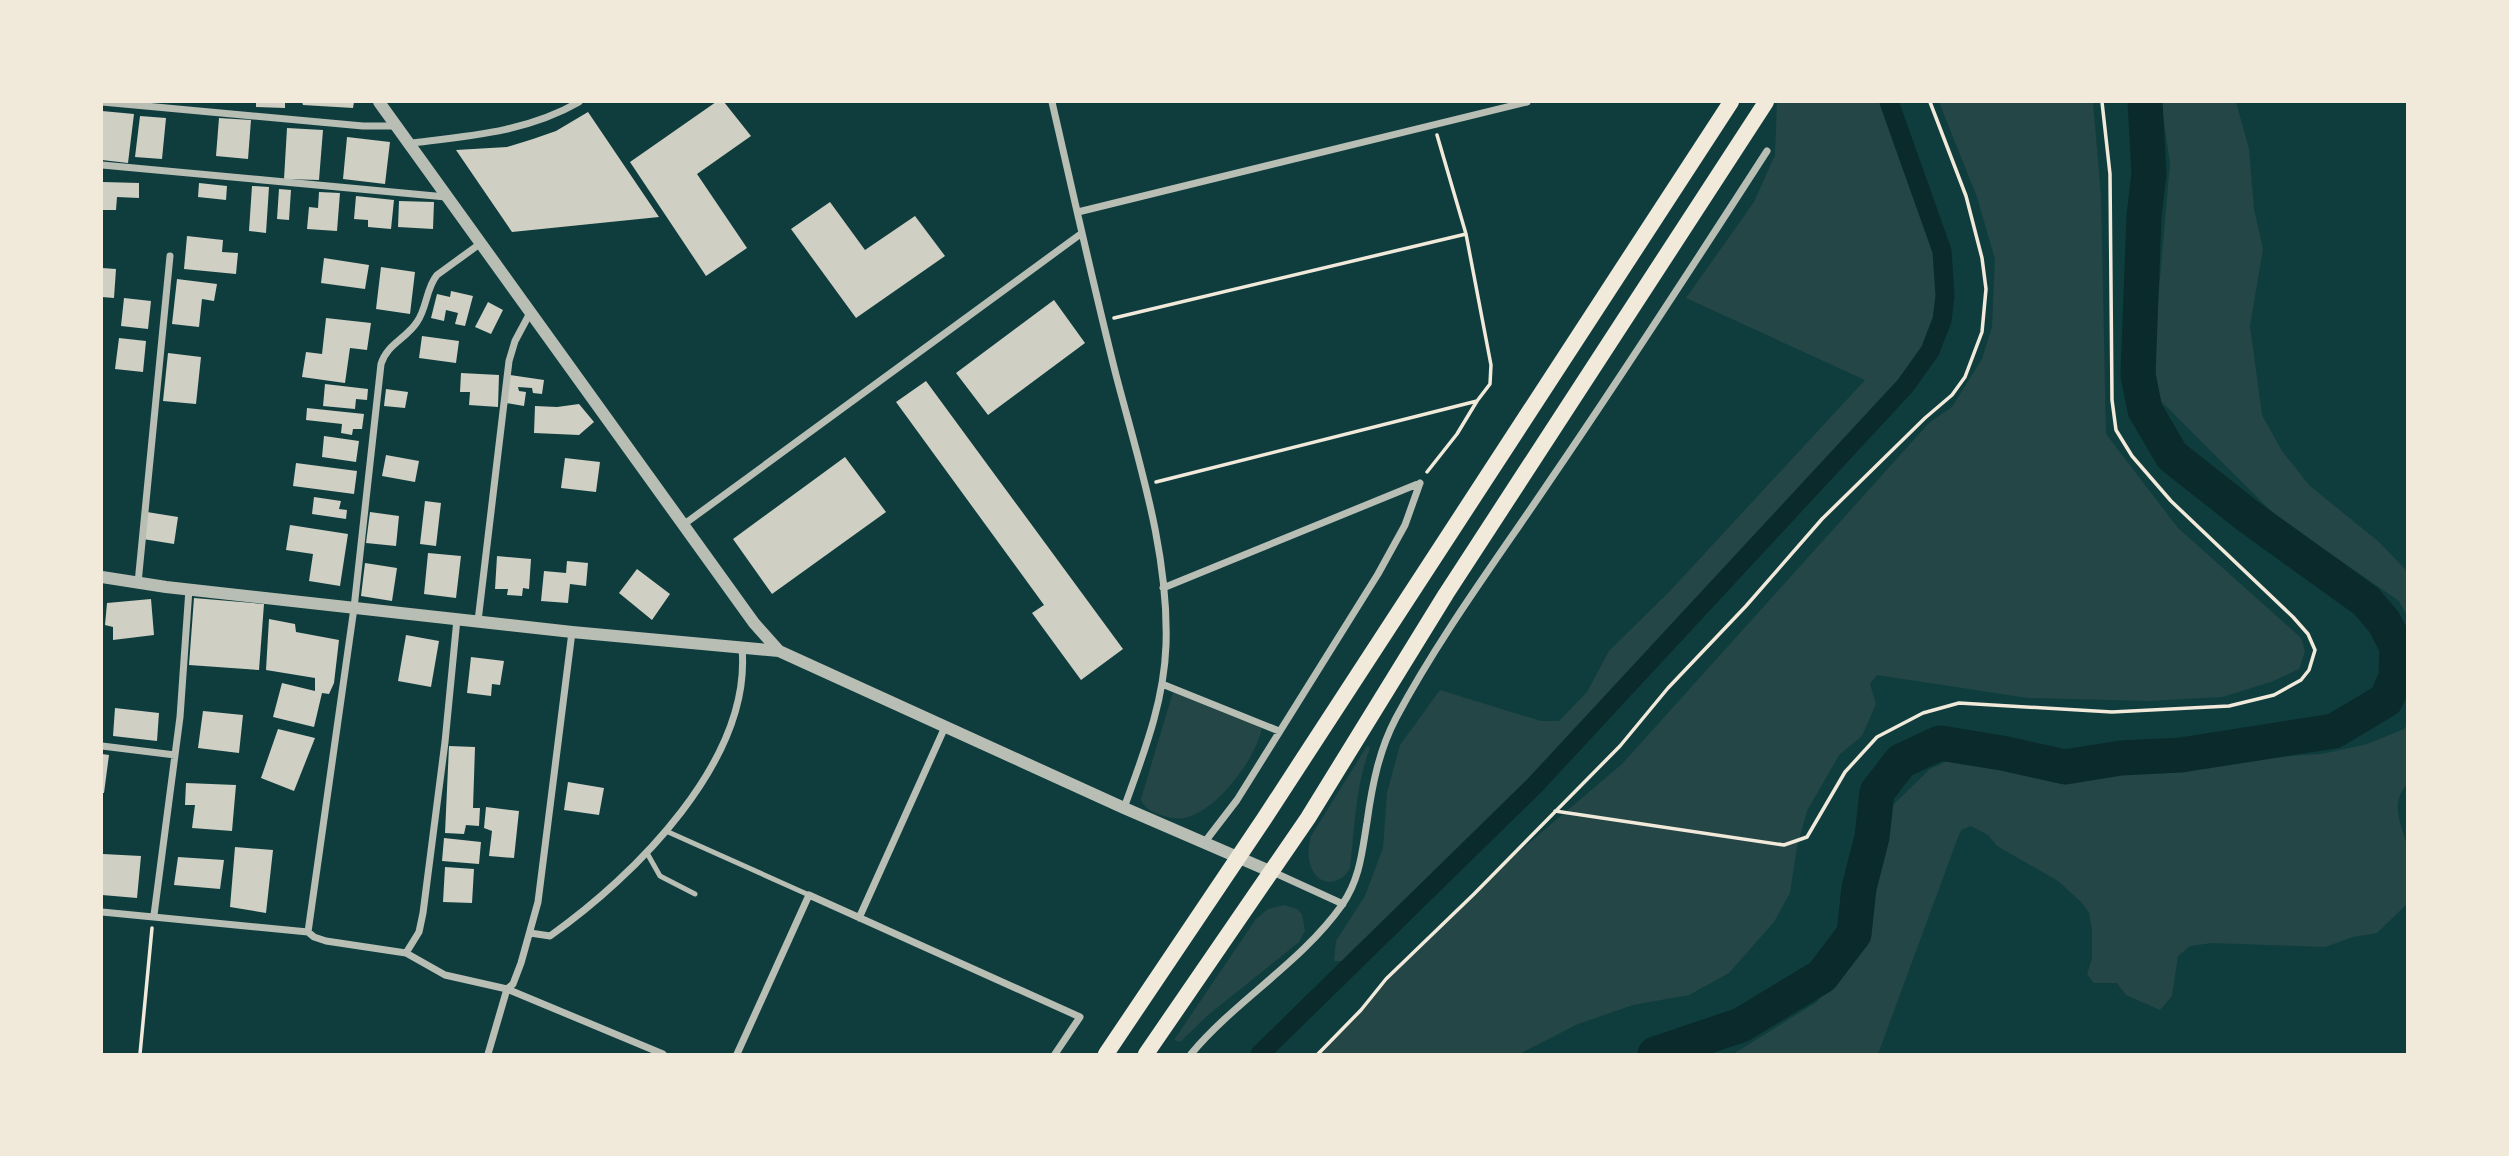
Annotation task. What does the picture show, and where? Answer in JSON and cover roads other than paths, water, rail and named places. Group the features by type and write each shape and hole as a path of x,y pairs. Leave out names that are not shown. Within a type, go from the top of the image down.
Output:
{"main road":[{"path":"1106,1055 1238,858 1731,102"},
{"path":"1146,1055 1272,872 1446,594 1766,102"}],"street":[{"path":"102,102 398,127"},
{"path":"379,102 754,623 779,651"},
{"path":"411,143 514,128 546,118 579,102"},
{"path":"1052,102 1103,321 1155,526 1163,589 1166,645 1163,684 1155,721 1124,808"},
{"path":"1078,212 1527,102"},
{"path":"1191,1055 1239,1006 1288,964 1343,904 1357,877 1362,859 1380,754 1406,700 1458,617 1768,151"},
{"path":"102,165 449,197"},
{"path":"683,525 1082,233"},
{"path":"309,932 354,608 383,356 391,345 409,332 418,321 432,281 437,275 481,243"},
{"path":"138,583 170,256"},
{"path":"478,621 509,361 515,341 530,313"},
{"path":"1163,589 1420,483 1405,526 1378,574 1237,800 1204,843"},
{"path":"102,577 572,632 779,651 1343,904"},
{"path":"154,915 175,755 189,589"},
{"path":"406,953 419,932 424,913 457,619"},
{"path":"488,1055 507,989 513,984 530,933 543,866 572,632"},
{"path":"530,933 550,936 607,891 666,831 697,787 728,733 741,690 744,671 742,648"},
{"path":"1163,684 1279,731"},
{"path":"859,918 944,727"},
{"path":"102,746 175,755"},
{"path":"737,1055 808,895 1080,1017 1055,1055"},
{"path":"102,912 309,932 326,941 406,953 445,975 507,989 663,1055"}],"lane":[{"path":"666,831 808,895"},
{"path":"647,853 660,876 695,894"}],"waterway":[{"path":"1260,1054 1534,786 1905,386 1930,351 1942,320 1945,296 1942,251 1889,102"},
{"path":"1655,1054 1741,1025 1822,976 1854,934 1859,888 1872,837 1877,792 1901,761 1940,743 2065,767 2121,758 2181,755 2334,731 2386,700 2396,677 2397,647 2384,622 2366,601 2248,516 2172,456 2145,410 2138,375 2144,216 2149,173 2145,102"}]}
